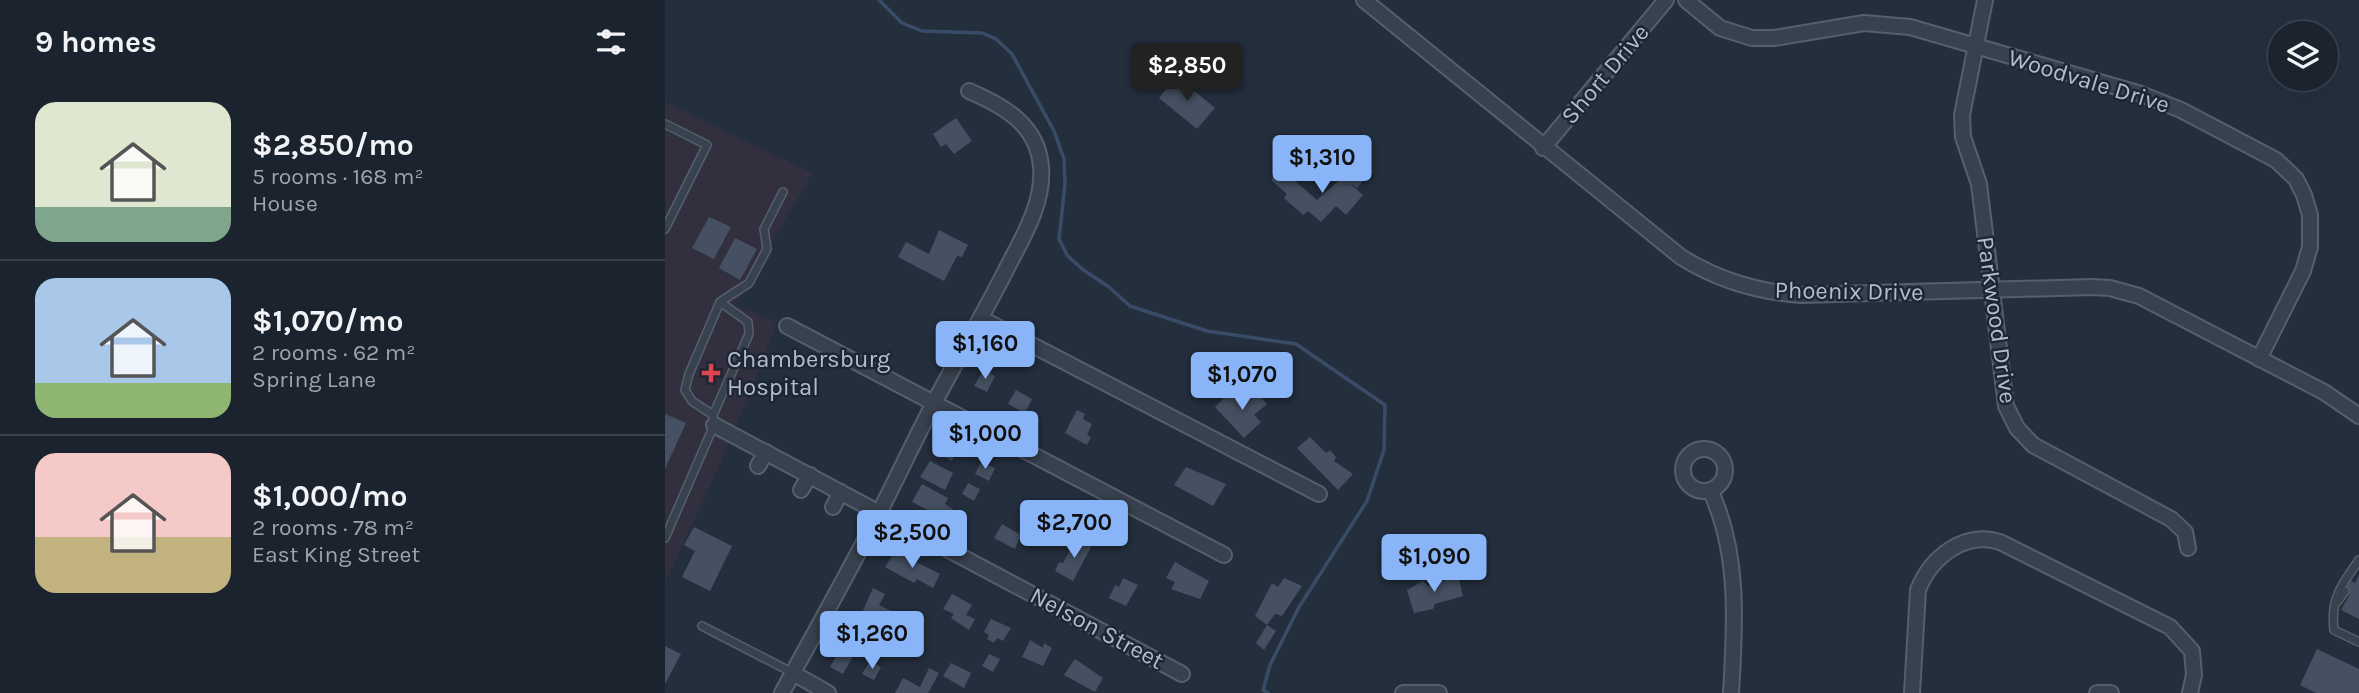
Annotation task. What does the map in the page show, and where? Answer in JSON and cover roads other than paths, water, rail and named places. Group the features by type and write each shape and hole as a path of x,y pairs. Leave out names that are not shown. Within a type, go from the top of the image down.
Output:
{"street":[{"name":"Phoenix Drive","path":"1364,0 1543,148 1681,257 1705,272 1766,291 1808,295 2092,287 2129,292 2324,392 2359,416"},
{"name":"Short Drive","path":"1543,148 1666,0"},
{"name":"Woodvale Drive","path":"1686,0 1720,28 1752,38 1774,38 1864,23 1910,27 2163,102 2276,160 2291,173 2301,187 2308,208 2310,247 2303,271 2259,359"},
{"name":"Parkwood Drive","path":"1985,0 1962,115 1962,128 1979,184 2004,398 2017,428 2039,449 2171,519 2185,532 2188,548"},
{"path":"782,693 935,402 982,319 1031,218 1040,188 1041,164 1033,135 1012,113 969,91"},
{"path":"982,319 1319,494"},
{"path":"787,326 1224,555"},
{"name":"Nelson Street","path":"714,420 765,452 1182,674"},
{"path":"758,466 765,452"},
{"path":"801,491 810,475"},
{"path":"1710,490 1724,530 1733,578 1735,632 1731,693"},
{"path":"833,507 841,492"},
{"path":"1912,693 1918,590 1921,582 1930,567 1947,551 1966,542 1984,539 2000,542 2171,628 2192,651 2195,676 2189,693"},
{"path":"793,673 828,693"},
{"path":"1403,693 1439,693"},
{"path":"2097,693 2111,693"}],"lane":[{"path":"665,124 707,145 665,229"},
{"path":"714,420 692,401 685,390 689,374 720,302 749,283 767,249 764,229 783,192"},
{"path":"665,538 749,334 748,322 720,302"},
{"path":"2337,602 2336,596 2345,576 2350,576 2359,560"},
{"path":"2345,591 2332,614 2334,630 2359,642"},
{"path":"702,626 793,673"}],"waterway":[{"path":"879,0 902,23 922,31 982,33 996,39 1012,54 1054,131 1064,159 1065,184 1059,239 1067,255 1082,269 1109,287 1130,306 1207,331 1296,344 1385,405 1384,450 1367,501 1299,607 1270,665 1263,690 1268,693"}],"place":[{"name":"Chambersburg Hospital","path":"711,373"}]}
